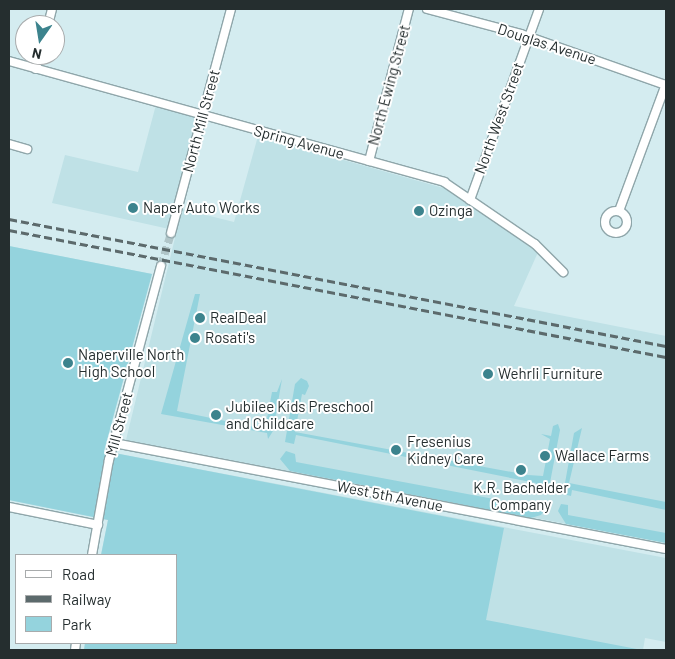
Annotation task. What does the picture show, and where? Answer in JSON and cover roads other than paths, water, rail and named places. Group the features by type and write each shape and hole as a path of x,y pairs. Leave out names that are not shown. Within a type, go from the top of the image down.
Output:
{"street":[{"name":"North Mill Street","path":"171,233 231,9"},
{"name":"North Ewing Street","path":"369,161 409,9"},
{"name":"Douglas Avenue","path":"427,9 529,36 666,85"},
{"name":"North West Street","path":"470,200 539,9"},
{"name":"Spring Avenue","path":"9,61 444,182 535,244 563,272"},
{"path":"36,69 37,65"},
{"path":"619,211 666,85"},
{"path":"9,144 27,149"},
{"name":"Mill Street","path":"92,554 114,443 161,266"},
{"name":"West 5th Avenue","path":"114,443 666,549"},
{"path":"9,507 98,525"}],"tunnel":[{"path":"161,266 171,233"}],"railway":[{"path":"9,219 666,346"},
{"path":"9,230 666,357"}],"place":[{"name":"Naper Auto Works","path":"133,208"},
{"name":"Ozinga","path":"419,211"},
{"name":"RealDeal","path":"200,318"},
{"name":"Rosati's","path":"195,338"},
{"name":"Naperville North High School","path":"68,363"},
{"name":"Wehrli Furniture","path":"488,374"},
{"name":"Jubilee Kids Preschool and Childcare","path":"216,415"},
{"name":"Fresenius Kidney Care","path":"396,450"},
{"name":"Wallace Farms","path":"545,456"},
{"name":"K.R. Bachelder Company","path":"521,470"}]}
